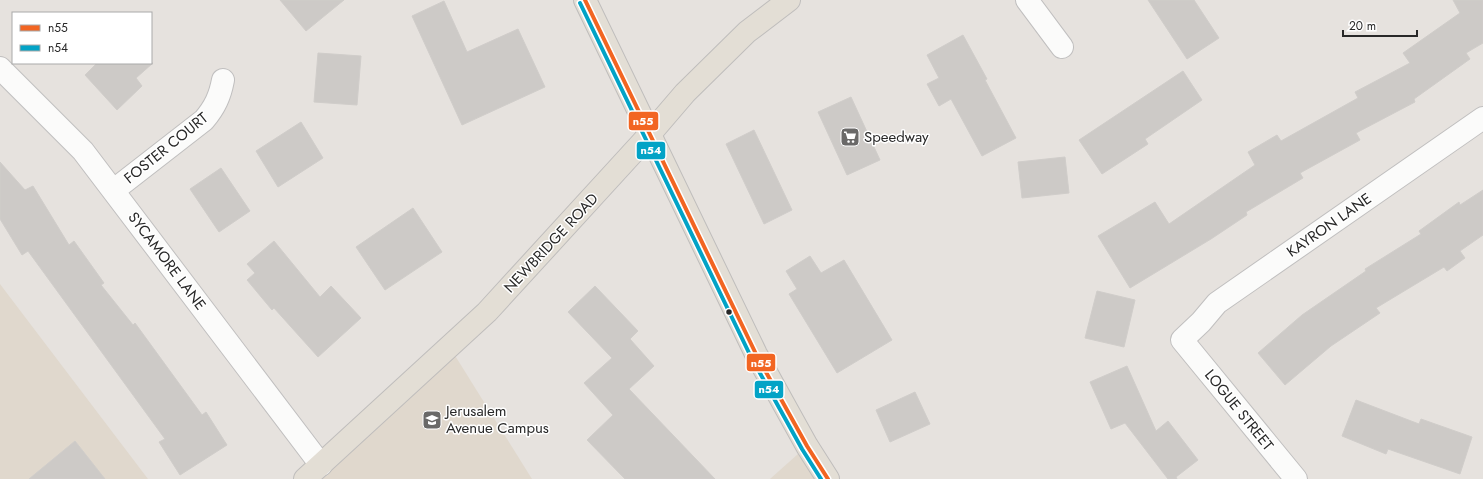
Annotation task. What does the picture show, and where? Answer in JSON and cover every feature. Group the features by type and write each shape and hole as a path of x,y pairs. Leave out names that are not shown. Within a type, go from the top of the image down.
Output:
{"main road":[{"path":"585,0 756,354 807,446 828,479"},
{"name":"NEWBRIDGE ROAD","path":"313,472 487,312 649,135 685,93 736,43 789,0"}],"street":[{"path":"1027,0 1062,46"},
{"name":"SYCAMORE LANE","path":"0,68 83,151 114,190 313,472"},
{"name":"FOSTER COURT","path":"114,190 204,120 213,109 220,96 223,80"},
{"name":"KAYRON LANE","path":"1182,340 1201,322 1217,302 1483,118"},
{"name":"LOGUE STREET","path":"1182,340 1296,479"}],"shaded area":[{"path":"0,284 6,292 148,479 0,479"},
{"name":"Jerusalem Avenue Campus","path":"449,346 532,479 306,479"},
{"path":"807,446 828,479 770,479"}],"building":[{"path":"280,0 344,0 306,31"},
{"path":"1148,0 1194,0 1219,38 1187,59"},
{"path":"1453,0 1483,0 1483,43 1466,53 1470,59 1414,99 1415,102 1356,133 1360,140 1300,173 1303,178 1246,212 1247,215 1211,239 1130,288 1098,236 1155,202 1169,224 1255,165 1248,152 1277,135 1281,141 1358,98 1355,92 1410,63 1403,53 1460,13"},
{"path":"444,1 467,52 518,29 545,87 462,125 412,16"},
{"path":"963,35 987,79 985,80 1016,138 982,156 951,99 939,106 927,84 939,78 927,55"},
{"path":"318,53 361,56 357,105 314,102"},
{"path":"96,64 152,64 136,78 142,86 117,110 85,75"},
{"path":"1183,71 1202,100 1145,139 1148,144 1102,174 1079,140"},
{"path":"851,97 880,160 847,175 818,112"},
{"path":"301,122 323,158 278,187 256,151"},
{"path":"754,130 792,210 764,224 726,144"},
{"path":"1065,157 1069,193 1022,198 1018,162"},
{"path":"0,162 25,190 33,186 69,245 74,241 104,283 101,285 133,325 135,323 202,415 206,412 227,445 180,475 159,442 165,439 28,251 22,255 0,219"},
{"path":"221,168 250,211 219,232 190,189"},
{"path":"1483,190 1483,235 1460,251 1465,258 1447,271 1444,267 1376,308 1380,313 1331,346 1285,385 1258,353 1302,315 1366,271 1365,269 1421,234 1419,231 1459,202 1460,205"},
{"path":"413,208 442,252 385,290 356,247"},
{"path":"274,241 320,297 331,286 361,318 318,357 274,308 272,310 247,280 255,273 247,264"},
{"path":"810,256 821,273 844,260 892,340 837,373 789,294 797,289 786,271"},
{"path":"595,286 638,331 630,339 654,366 629,389 715,479 625,479 587,440 613,415 584,383 612,358 568,312"},
{"path":"1097,291 1135,300 1124,347 1085,338"},
{"path":"1127,366 1156,431 1168,421 1198,460 1176,477 1177,479 1168,479 1125,423 1111,429 1090,382"},
{"path":"915,392 930,424 890,442 876,410"},
{"path":"1356,400 1419,424 1421,419 1472,437 1460,474 1388,449 1386,454 1342,436"},
{"path":"75,441 105,479 29,479"}],"transit line":[{"name":"n55","path":"585,0 756,354 807,446 828,479"},
{"name":"n54","path":"580,3 751,357 802,449 821,479"}],"place":[{"name":"Speedway","path":"850,137"},
{"name":"Jerusalem Avenue Campus","path":"432,420"}]}
